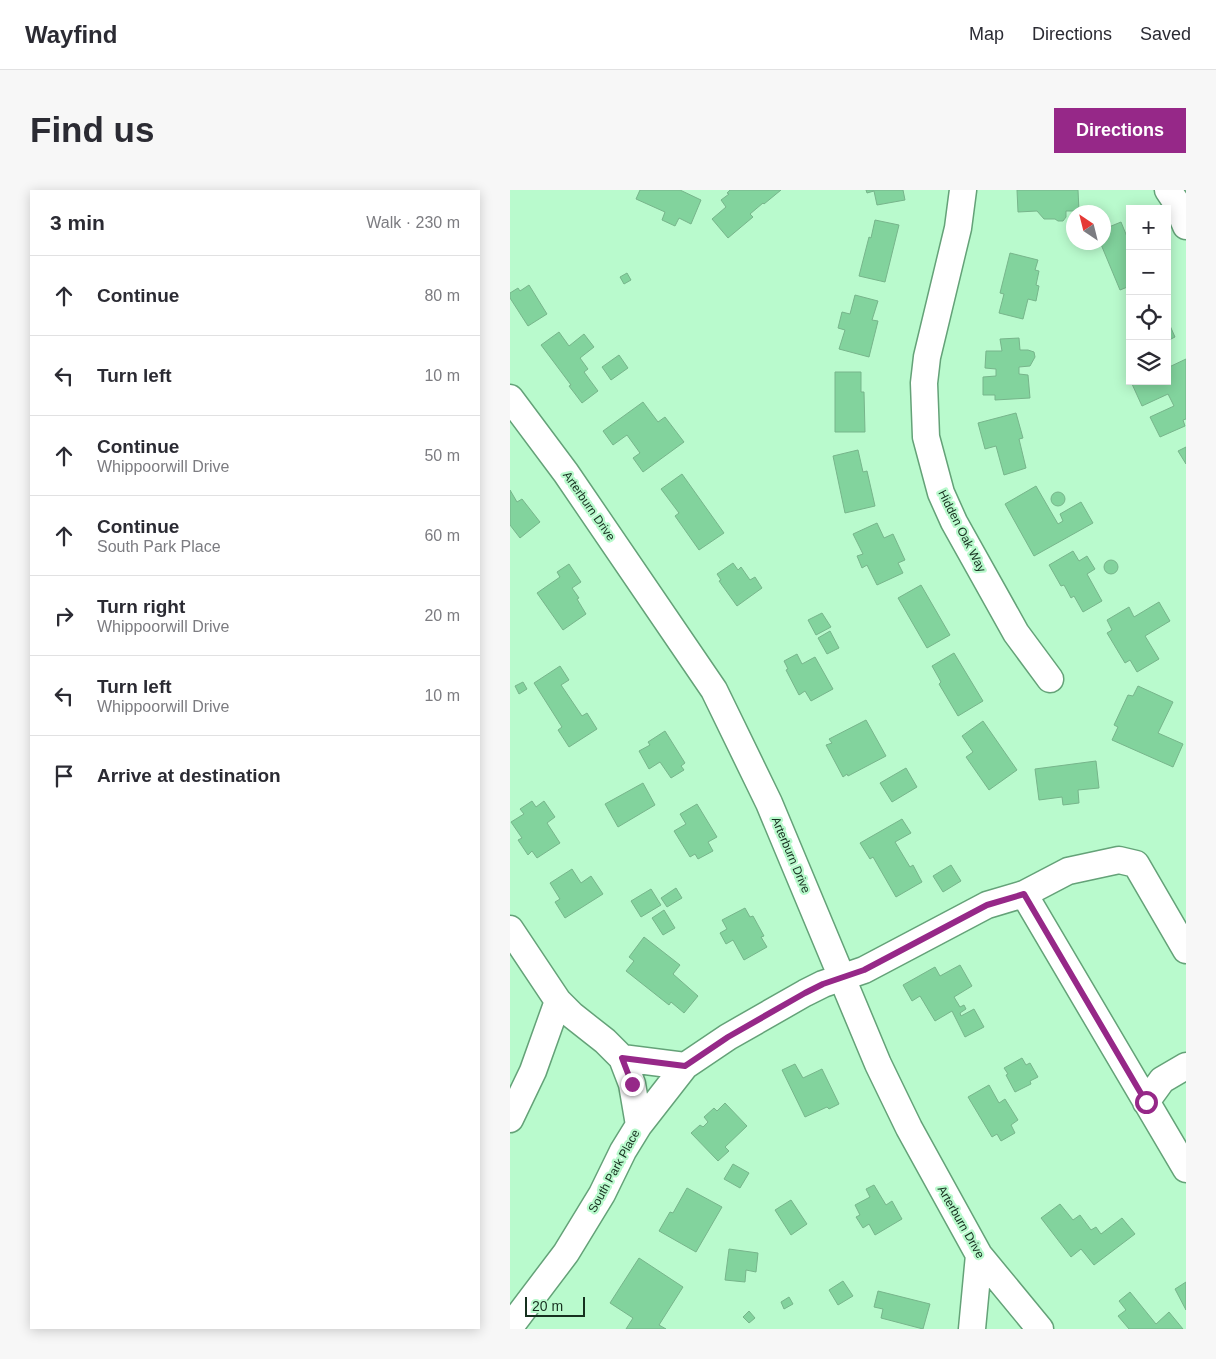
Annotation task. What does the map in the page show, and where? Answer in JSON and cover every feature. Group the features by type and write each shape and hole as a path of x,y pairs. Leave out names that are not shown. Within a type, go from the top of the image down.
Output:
{"street":[{"name":"Hidden Oak Way","path":"963,190 958,228 927,357 924,401 926,437 941,493 954,522 1016,633 1050,679"},
{"path":"1168,190 1176,202 1186,226"},
{"name":"Arterburn Drive","path":"510,398 566,473 714,690 769,803 878,1064 909,1128 979,1255 1040,1329"},
{"name":"South Park Place","path":"510,1327 566,1253 602,1194 623,1151 639,1125 685,1066 721,1041 754,1022 817,987 864,970 987,905 1024,894 1068,871 1119,860 1136,864 1186,950"},
{"path":"1024,894 1186,1169"},
{"path":"510,929 558,1001 572,1015 605,1040 622,1058 632,1084 639,1125"},
{"path":"510,1119 533,1071 558,1001"},
{"path":"622,1058 685,1066"},
{"path":"1146,1102 1162,1080 1186,1066"},
{"path":"972,1329 979,1255"}],"building":[{"path":"640,190 680,190 701,200 691,224 679,218 675,226 662,220 665,212 636,199"},
{"path":"730,190 781,190 750,214 753,217 728,238 712,219 726,207 721,200 729,194 727,193"},
{"path":"866,190 903,190 905,200 877,205 874,191 867,193"},
{"path":"1017,190 1078,190 1079,205 1066,205 1066,217 1063,221 1044,219 1037,211 1018,212"},
{"path":"875,220 899,225 885,282 859,276"},
{"path":"1121,222 1126,234 1126,288 1120,290 1103,250 1111,250 1111,226"},
{"path":"1010,253 1038,260 1035,270 1039,271 1036,285 1039,286 1036,301 1028,299 1023,319 999,313 1004,294 1000,293"},
{"path":"627,273 631,280 624,284 620,277"},
{"path":"529,285 547,314 528,326 510,298 510,293 518,288 520,291"},
{"path":"855,295 878,301 872,320 878,321 869,357 839,349 845,330 838,328 842,312 850,314"},
{"path":"1171,328 1175,337 1171,339"},
{"path":"559,332 569,346 584,334 594,347 580,358 588,369 584,372 598,391 582,403 541,345"},
{"path":"1019,338 1020,350 1034,352 1035,357 1030,366 1019,367 1019,374 1028,375 1030,398 995,400 995,395 983,395 983,377 996,376 996,369 985,368 986,351 1002,351 1000,339"},
{"path":"619,355 628,368 611,380 602,367"},
{"path":"1186,359 1186,419 1183,420 1185,426 1160,437 1150,417 1174,406 1168,394 1142,406 1132,385 1171,385 1171,366"},
{"path":"835,372 861,372 861,392 864,392 865,432 835,432"},
{"path":"643,402 658,422 665,417 684,442 643,472 633,458 640,453 627,435 613,445 603,431"},
{"path":"1016,413 1023,438 1019,439 1026,468 1004,475 996,446 985,449 978,423"},
{"path":"1186,447 1186,464 1178,451"},
{"path":"858,450 863,472 867,471 875,506 845,513 833,456"},
{"path":"682,474 724,533 699,550 675,516 679,513 661,489"},
{"path":"1036,486 1058,524 1063,521 1060,514 1081,502 1093,523 1034,556 1005,504"},
{"path":"510,490 517,502 522,499 540,522 520,538 510,525"},
{"path":"1058,492 1063,494 1065,499 1063,504 1058,506 1053,504 1051,499 1053,494"},
{"path":"877,523 884,538 893,534 905,560 898,563 903,573 877,585 867,565 862,568 857,556 863,554 853,534"},
{"path":"1073,551 1079,561 1087,556 1095,569 1087,574 1102,601 1083,612 1074,596 1071,598 1064,585 1061,586 1049,565"},
{"path":"1108,560 1114,560 1118,567 1114,574 1108,574 1104,570 1104,564"},
{"path":"733,563 738,570 741,567 750,580 755,577 762,588 737,606 719,581 721,580 717,574"},
{"path":"569,564 581,582 572,588 586,614 563,630 537,593 560,577 557,572"},
{"path":"921,585 950,635 927,648 898,598"},
{"path":"1159,602 1170,621 1145,636 1159,659 1137,672 1130,660 1125,663 1107,633 1112,630 1107,620 1129,607 1134,617"},
{"path":"822,613 831,627 816,635 808,620"},
{"path":"830,631 839,648 827,654 818,638"},
{"path":"954,653 983,701 958,716 939,684 941,682 932,666"},
{"path":"797,654 802,664 815,657 833,689 811,701 805,691 799,695 786,670 788,669 784,661"},
{"path":"560,666 569,680 561,685 582,716 587,713 597,729 569,747 558,730 562,727 534,683"},
{"path":"523,682 527,689 519,694 515,686"},
{"path":"1138,686 1173,702 1158,733 1183,744 1173,767 1112,740 1118,727 1114,725 1128,695 1133,696"},
{"path":"866,720 886,756 843,777 826,745 832,743 829,739"},
{"path":"983,721 1017,770 989,790 966,757 973,752 962,736"},
{"path":"665,731 685,763 681,766 684,770 671,778 660,762 649,769 639,751 650,745 648,742"},
{"path":"1096,761 1099,788 1078,790 1079,803 1063,805 1062,797 1039,800 1035,769"},
{"path":"906,768 917,787 892,802 880,783"},
{"path":"643,783 655,805 618,827 605,804"},
{"path":"532,801 536,807 544,801 555,817 547,823 560,843 537,858 532,851 528,855 518,840 522,838 511,822 524,814 520,809"},
{"path":"697,804 717,837 708,842 713,851 698,859 695,854 690,857 674,831 686,824 680,814"},
{"path":"902,819 911,833 895,842 910,867 913,865 922,882 896,897 873,857 870,859 860,843"},
{"path":"951,865 961,881 943,892 933,876"},
{"path":"572,869 581,883 591,876 603,894 565,918 555,902 560,899 550,883"},
{"path":"676,888 682,898 667,907 661,898"},
{"path":"651,889 661,905 641,917 631,901"},
{"path":"745,908 750,917 753,916 764,936 761,937 767,947 744,960 733,940 726,944 720,933 727,929 722,920"},
{"path":"664,910 675,928 663,935 652,918"},
{"path":"644,937 680,965 673,974 698,996 684,1013 671,1002 669,1005 626,971 634,961 629,957"},
{"path":"960,965 972,986 954,997 960,1007 964,1005 966,1009 960,1013 961,1016 974,1009 984,1027 965,1037 952,1011 935,1021 920,996 912,1001 903,985 935,967 940,976"},
{"path":"1022,1058 1026,1065 1030,1063 1038,1077 1030,1081 1031,1084 1015,1092 1004,1068"},
{"path":"795,1064 803,1078 822,1069 839,1104 805,1117 782,1070"},
{"path":"989,1085 999,1103 1005,1099 1018,1120 1011,1125 1015,1133 1001,1141 997,1134 992,1137 968,1097"},
{"path":"725,1103 747,1126 725,1147 729,1151 718,1161 691,1133 700,1125 703,1127 708,1122 704,1117 714,1108 717,1111"},
{"path":"733,1164 749,1173 740,1188 724,1179"},
{"path":"874,1185 886,1205 892,1201 902,1219 875,1235 869,1224 863,1228 856,1217 860,1215 855,1205 870,1197 866,1189"},
{"path":"687,1188 722,1207 696,1252 659,1231 670,1212 673,1213"},
{"path":"791,1200 807,1224 791,1235 775,1210"},
{"path":"1060,1204 1073,1220 1080,1215 1091,1230 1096,1227 1101,1234 1122,1218 1135,1234 1094,1265 1081,1249 1071,1257 1041,1218"},
{"path":"729,1249 758,1253 756,1272 746,1270 745,1282 725,1280"},
{"path":"639,1258 683,1287 659,1325 666,1329 626,1329 633,1318 610,1303"},
{"path":"843,1281 853,1296 838,1305 829,1290"},
{"path":"1186,1282 1186,1310 1175,1289"},
{"path":"878,1291 930,1304 923,1329 881,1318 883,1309 874,1307"},
{"path":"1130,1292 1156,1324 1169,1312 1183,1329 1129,1329 1118,1316 1126,1310 1119,1301"},
{"path":"789,1297 793,1304 784,1309 781,1302"},
{"path":"749,1311 755,1318 749,1323 743,1317"}],"route":[{"path":"632,1084 622,1058 685,1066 728,1037 805,993 823,984 864,970 987,905 1024,894 1146,1102"}]}
